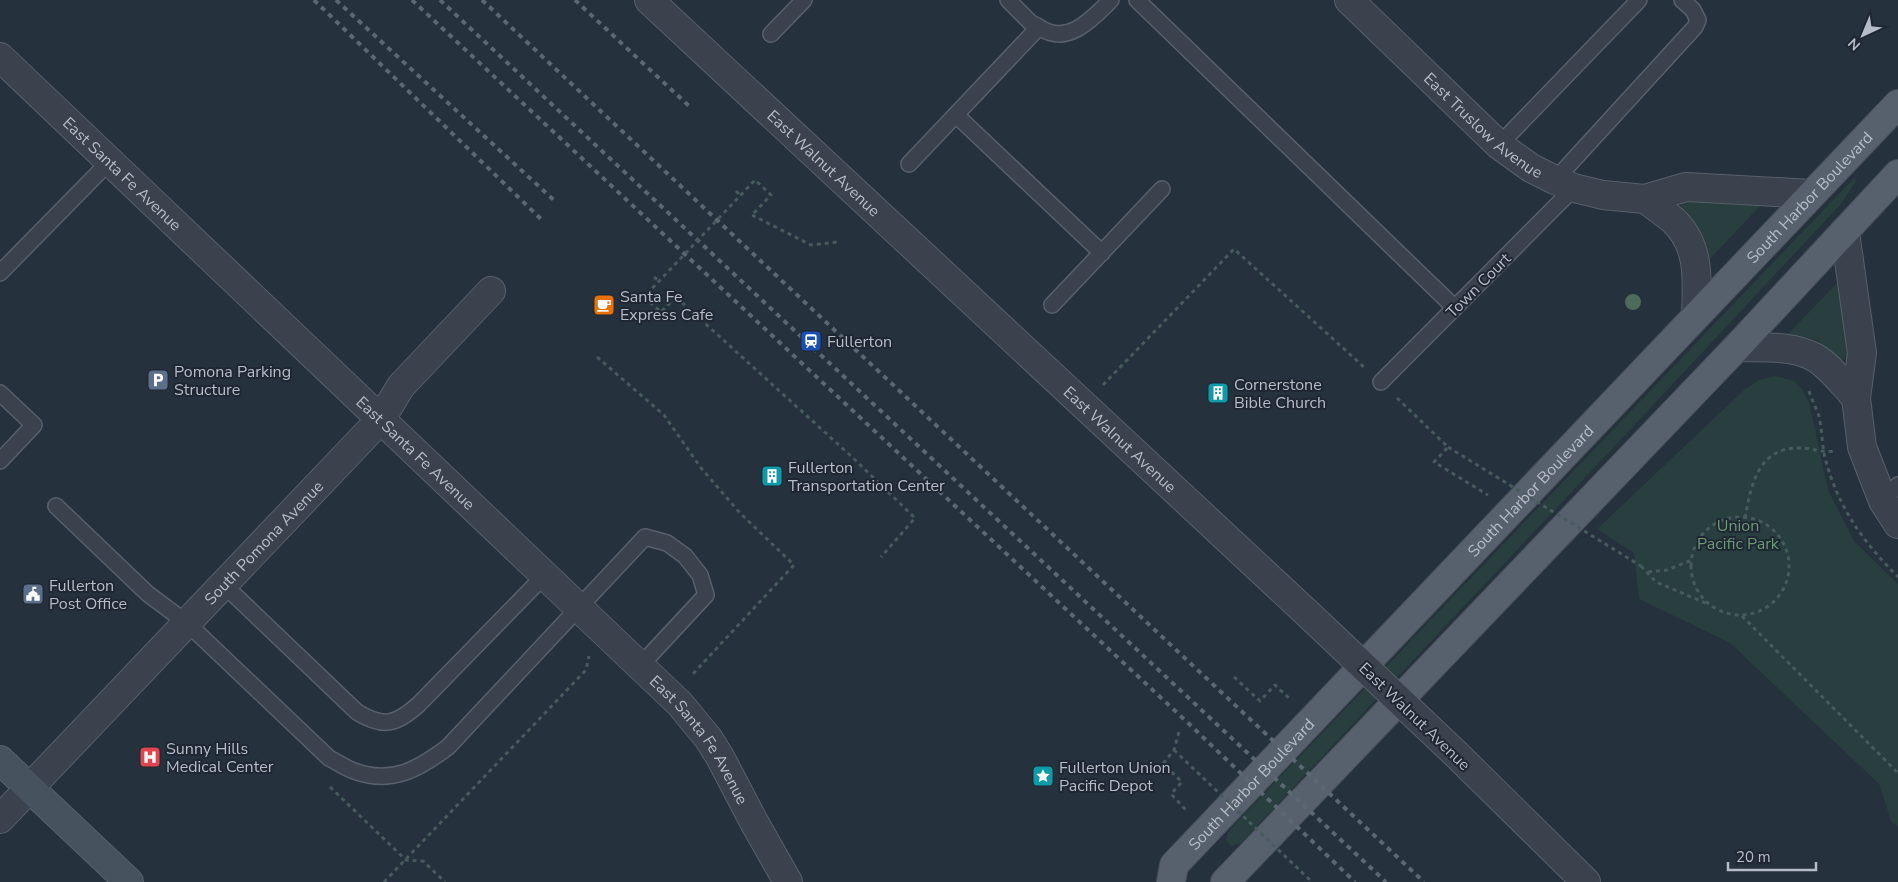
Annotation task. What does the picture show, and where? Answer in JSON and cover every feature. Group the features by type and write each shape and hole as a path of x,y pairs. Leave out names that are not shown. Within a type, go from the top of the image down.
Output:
{"main road":[{"name":"South Harbor Boulevard","path":"1171,882 1174,865 1898,104"},
{"path":"1225,882 1737,347 1898,174"},
{"path":"0,760 129,882"}],"street":[{"name":"East Walnut Avenue","path":"649,0 1307,613 1457,755 1586,882"},
{"name":"East Truslow Avenue","path":"1349,0 1499,145 1531,168 1564,184 1603,195 1645,199 1686,187 1812,194"},
{"name":"East Santa Fe Avenue","path":"0,57 680,704 708,738 788,882"},
{"path":"1645,199 1675,222 1688,242 1696,261 1698,274 1696,315"},
{"path":"1845,232 1862,353 1856,398 1862,447 1890,493 1898,524"},
{"name":"South Pomona Avenue","path":"0,819 381,418 401,386 490,291"},
{"path":"1737,347 1778,348 1799,351 1814,357 1829,369 1856,398"}],"lane":[{"path":"771,34 804,0"},
{"path":"1008,0 1031,23 1046,33 1066,35 1086,24 1111,0"},
{"path":"1137,0 1455,308"},
{"path":"1499,145 1640,0"},
{"name":"Town Court","path":"1381,382 1455,308 1564,184 1695,28 1698,20 1693,10 1682,0"},
{"path":"909,164 1039,28"},
{"path":"956,115 1102,253"},
{"path":"0,273 110,162"},
{"path":"1052,305 1162,189"},
{"path":"0,393 34,425 0,462"},
{"path":"56,506 148,594 186,623 329,758 354,771 377,776 402,774 426,764 448,747 645,537 666,543 685,556 700,575 706,595 640,666"},
{"path":"223,584 357,712 370,720 383,723 397,721 419,704 545,575"}],"path":[{"path":"837,242 811,245 752,215 771,194 755,180 644,297 661,312 676,296 851,456 915,518 882,557"},
{"path":"736,192 740,195"},
{"path":"1083,405 1234,249 1381,382 1448,447 1642,566 1656,582 1708,604 1721,612 1742,616 1761,611 1773,603 1784,589 1789,572 1788,554 1781,538 1774,531 1754,519 1736,517 1719,521 1705,530 1693,550 1690,569 1698,591 1708,604"},
{"path":"654,277 660,282"},
{"path":"597,356 664,415 701,468 740,512 794,565 686,681"},
{"path":"1808,385 1819,416 1824,453 1833,483 1863,540 1898,577"},
{"path":"1448,447 1434,462 1490,496"},
{"path":"1745,518 1750,492 1756,476 1767,459 1780,451 1811,448 1824,453 1862,447"},
{"path":"1647,572 1667,570 1692,560"},
{"path":"1742,616 1898,773"},
{"path":"384,882 586,670 589,654"},
{"path":"1234,677 1260,701 1275,685 1292,701"},
{"path":"1179,732 1174,750 1163,764 1182,782 1171,794 1192,816"},
{"path":"1174,750 1312,882"}],"green space":[{"path":"1854,178 1857,180 1841,204 1241,843 1231,846 1226,840 1227,834 1232,827"},
{"path":"1683,203 1760,206 1709,260 1703,236 1694,222 1680,208"},
{"path":"1839,281 1849,353 1844,359 1839,360 1817,340 1787,335"},
{"name":"Union Pacific Park","path":"1775,376 1794,381 1802,389 1809,402 1828,490 1854,541 1898,584 1898,827 1891,821 1879,784 1730,643 1639,599 1634,553 1597,529 1744,390 1759,380"}],"railway":[{"path":"314,0 543,221"},
{"path":"336,0 557,203"},
{"path":"412,0 1187,722 1355,882"},
{"path":"440,0 1386,882"},
{"path":"482,0 1424,882"},
{"path":"575,0 689,106"}],"place":[{"name":"Santa Fe Express Cafe","path":"604,305"},
{"name":"Fullerton","path":"811,341"},
{"name":"Pomona Parking Structure","path":"158,380"},
{"name":"Cornerstone Bible Church","path":"1218,393"},
{"name":"Fullerton Transportation Center","path":"772,476"},
{"name":"Fullerton Post Office","path":"33,594"},
{"name":"Sunny Hills Medical Center","path":"150,757"},
{"name":"Fullerton Union Pacific Depot","path":"1043,776"}]}
